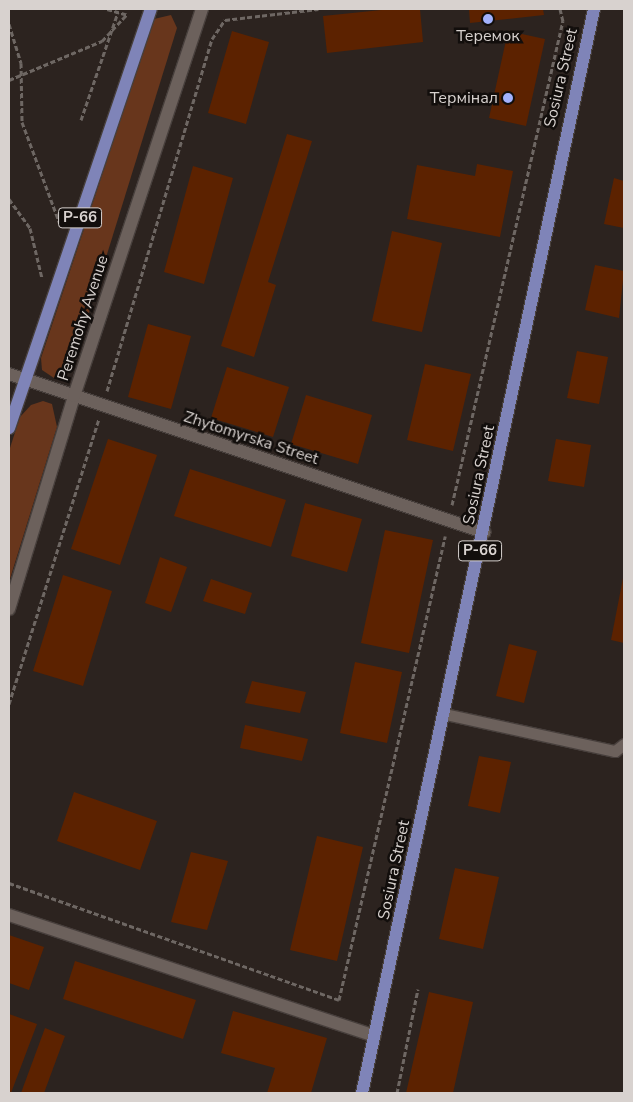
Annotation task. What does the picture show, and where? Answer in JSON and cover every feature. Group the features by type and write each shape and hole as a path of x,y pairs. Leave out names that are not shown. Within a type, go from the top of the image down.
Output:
{"main road":[{"name":"Sosiura Street","path":"362,1093 484,532 594,9"},
{"name":"Р-66","path":"9,428 149,14"}],"street":[{"name":"Peremohy Avenue","path":"9,610 74,396 202,9"},
{"name":"Zhytomyrska Street","path":"9,374 484,532"},
{"path":"9,915 374,1036"}],"lane":[{"path":"445,714 615,751 624,744"}],"path":[{"path":"107,9 127,14 149,14"},
{"path":"9,704 103,406 212,39 226,20 318,9"},
{"path":"9,883 339,1000 563,21 560,9"},
{"path":"81,120 118,12"},
{"path":"9,80 102,41 127,14"},
{"path":"9,24 22,62 20,76 22,122 47,194 71,243"},
{"path":"9,200 30,228 43,282"},
{"path":"397,1093 418,989"}],"shaded area":[{"path":"171,15 177,28 74,361 68,373 54,378 42,370 41,358 154,19"},
{"path":"43,401 52,404 57,427 9,582 9,451 20,417 31,405"}],"building":[{"path":"391,9 420,9 423,42 327,53 323,16"},
{"name":"Теремок","path":"469,9 543,9 544,15 470,23"},
{"path":"232,31 269,42 246,124 208,113"},
{"path":"508,31 545,39 526,126 489,118"},
{"path":"287,134 312,141 268,282 276,285 254,357 221,346"},
{"path":"477,164 513,171 500,237 407,219 417,165 475,176"},
{"path":"193,166 233,178 204,284 164,272"},
{"path":"614,178 624,181 624,228 604,224"},
{"path":"392,231 442,243 422,332 372,321"},
{"path":"595,265 624,271 619,318 585,310"},
{"path":"148,324 191,336 171,409 128,397"},
{"path":"577,351 608,357 599,404 567,398"},
{"path":"425,364 471,374 453,451 407,440"},
{"path":"227,367 289,387 273,437 211,418"},
{"path":"306,395 372,415 358,464 291,444"},
{"path":"108,439 157,455 120,565 71,549"},
{"path":"556,439 591,445 584,487 548,481"},
{"path":"190,469 286,500 271,547 174,516"},
{"path":"305,503 362,519 347,572 291,556"},
{"path":"385,530 433,540 409,653 361,643"},
{"path":"160,557 187,567 171,612 145,603"},
{"path":"63,575 112,591 83,686 33,671"},
{"path":"624,578 624,643 611,640"},
{"path":"211,579 252,593 245,614 203,601"},
{"path":"509,644 537,651 524,703 496,696"},
{"path":"355,662 402,672 387,743 340,733"},
{"path":"252,681 306,692 300,713 245,703"},
{"path":"245,725 308,739 302,761 240,748"},
{"path":"479,756 511,762 500,813 468,806"},
{"path":"74,792 157,821 140,870 57,841"},
{"path":"317,836 363,847 337,961 290,950"},
{"path":"191,852 228,861 207,930 171,922"},
{"path":"455,868 499,877 483,949 439,939"},
{"path":"9,935 44,947 29,990 9,983"},
{"path":"75,961 196,1000 183,1039 63,999"},
{"path":"429,992 473,1002 453,1093 406,1093"},
{"path":"233,1011 327,1038 311,1093 267,1093 275,1068 221,1053"},
{"path":"9,1014 37,1024 11,1093 9,1093"},
{"path":"45,1028 65,1036 44,1093 21,1093"}],"place":[{"name":"Теремок","path":"488,19"},
{"name":"Термінал","path":"508,98"}]}
